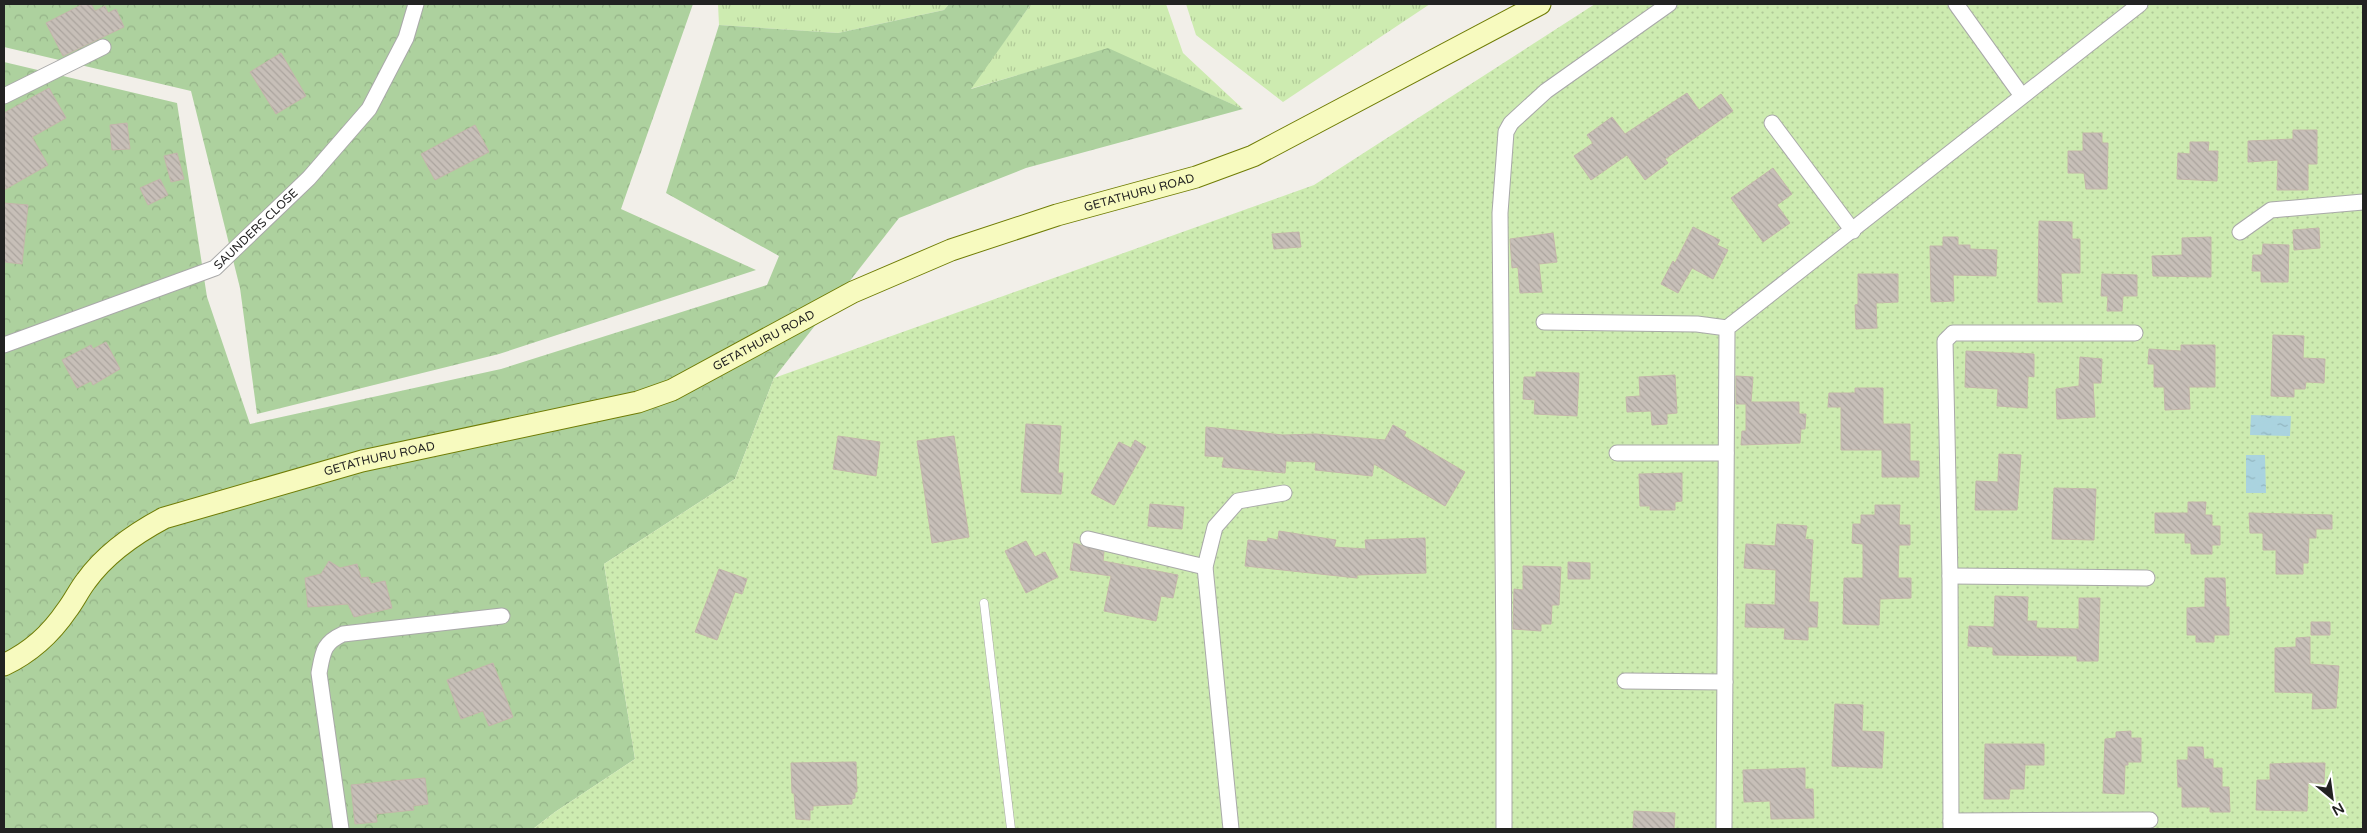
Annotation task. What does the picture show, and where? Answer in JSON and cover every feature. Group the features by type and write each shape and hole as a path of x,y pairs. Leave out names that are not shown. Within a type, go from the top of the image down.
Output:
{"main road":[{"name":"GETATHURU ROAD","path":"4,665 24,655 50,634 86,580 112,552 137,533 164,518 362,461 638,402 672,390 853,292 952,250 1058,215 1196,177 1253,156 1540,4"}],"street":[{"name":"SAUNDERS CLOSE","path":"4,345 215,268 309,178 369,109 406,38 416,4"},
{"path":"1504,829 1500,213 1506,132 1511,123 1546,91 1669,4"},
{"path":"1956,4 2022,96"},
{"path":"1544,322 1696,324 1727,328 2140,4"},
{"path":"4,96 103,47"},
{"path":"1772,123 1853,231"},
{"path":"2240,232 2271,210 2363,202"},
{"path":"1724,829 1727,328"},
{"path":"2135,333 1953,333 1946,341 1950,576 1951,825 2150,820"},
{"path":"1617,453 1726,453"},
{"path":"1231,829 1205,567 1215,527 1238,501 1284,493"},
{"path":"1088,539 1205,567"},
{"path":"1950,576 2147,578"},
{"path":"341,829 320,673 322,653 330,640 343,634 502,616"},
{"path":"1625,681 1725,682"}],"lane":[{"path":"984,603 1011,829"}],"green space":[{"path":"4,4 693,4 621,209 756,270 499,354 257,414 240,288 191,91 4,47"},
{"path":"718,4 949,4 944,10 838,33 719,25"},
{"path":"949,4 1031,4 971,89 1108,48 1243,109 1026,168 899,218 774,378 735,479 604,564 635,759 555,812 533,829 4,829 4,62 177,103 207,297 250,424 501,369 767,285 779,256 666,193 719,25 838,33 944,10"},
{"path":"1031,4 1166,4 1183,53 1243,109 1108,49 970,89"},
{"path":"1186,4 1430,4 1283,102 1196,35"},
{"path":"1595,4 2363,4 2363,829 533,829 555,812 635,759 604,564 735,479 774,378 1314,185"}],"water":[{"path":"2251,415 2291,416 2290,436 2250,435"},
{"path":"2246,455 2265,455 2266,493 2246,493"}],"building":[{"path":"83,4 91,4 95,11 105,6 108,13 116,9 124,27 63,56 46,23"},
{"path":"281,53 306,96 276,114 250,72"},
{"path":"49,88 66,118 32,137 48,165 4,190 4,113"},
{"path":"1687,93 1699,110 1721,94 1733,111 1665,159 1668,163 1645,180 1627,155 1591,180 1574,156 1593,143 1587,135 1612,117 1625,134"},
{"path":"127,123 130,149 112,150 110,125"},
{"path":"475,125 489,152 435,180 421,154"},
{"path":"2293,130 2317,130 2317,164 2308,164 2308,190 2277,190 2278,160 2248,162 2248,141 2293,139"},
{"path":"2083,133 2102,133 2102,143 2108,143 2107,189 2086,189 2084,173 2068,173 2068,151 2083,151"},
{"path":"2190,142 2209,142 2208,151 2218,151 2217,181 2177,179 2178,153 2190,154"},
{"path":"177,153 184,179 171,182 164,156"},
{"path":"1773,168 1792,194 1777,205 1790,223 1763,242 1731,198"},
{"path":"160,179 168,195 148,205 140,188"},
{"path":"4,203 28,205 22,264 4,262"},
{"path":"2039,221 2072,222 2072,239 2080,239 2080,273 2061,273 2062,302 2038,302"},
{"path":"1693,227 1720,240 1717,245 1728,250 1713,279 1692,268 1678,293 1661,284 1673,261 1675,263"},
{"path":"2319,228 2320,248 2294,250 2293,230"},
{"path":"1299,232 1301,247 1274,249 1272,234"},
{"path":"1553,233 1557,262 1539,264 1542,292 1520,293 1518,267 1512,268 1510,239"},
{"path":"1943,237 1958,237 1958,245 1970,245 1970,249 1997,250 1996,276 1953,275 1954,301 1931,302 1930,246 1943,246"},
{"path":"2211,237 2211,277 2153,276 2152,256 2182,255 2182,238"},
{"path":"2263,244 2289,245 2288,282 2261,282 2261,271 2252,271 2253,255 2262,255"},
{"path":"1858,274 1898,274 1898,302 1876,303 1877,328 1856,329 1855,305 1858,304"},
{"path":"2102,274 2137,275 2137,296 2123,296 2122,311 2107,311 2108,296 2101,296"},
{"path":"2273,335 2304,336 2303,358 2325,359 2324,383 2306,382 2305,389 2294,389 2294,397 2271,396"},
{"path":"106,342 120,369 93,385 91,381 77,388 62,360 91,345 93,349"},
{"path":"2181,345 2215,345 2215,387 2189,387 2190,409 2165,410 2164,387 2154,387 2154,364 2148,364 2149,349 2181,351"},
{"path":"1966,351 2034,354 2034,377 2028,376 2027,408 1997,406 1998,389 1965,387"},
{"path":"2080,357 2102,359 2101,383 2093,383 2095,417 2057,419 2056,389 2079,386"},
{"path":"1536,372 1579,373 1577,416 1534,414 1535,400 1523,399 1524,377 1536,377"},
{"path":"1675,375 1677,413 1667,414 1667,424 1652,425 1651,411 1627,412 1626,397 1640,396 1639,377"},
{"path":"1736,376 1753,377 1751,402 1799,402 1799,414 1806,414 1805,429 1801,429 1800,443 1741,445 1742,431 1746,431 1746,404 1736,404"},
{"path":"1855,388 1883,388 1883,424 1910,424 1910,461 1919,461 1919,477 1882,477 1882,450 1841,450 1841,407 1828,407 1829,393 1855,393"},
{"path":"1026,424 1061,426 1058,473 1063,473 1061,494 1021,492"},
{"path":"1393,425 1406,432 1404,436 1465,472 1445,506 1374,464 1372,476 1315,470 1316,462 1286,461 1285,473 1222,467 1224,457 1205,456 1206,427 1283,435 1316,434 1385,440"},
{"path":"838,436 880,442 876,476 833,469"},
{"path":"954,436 969,537 932,543 917,441"},
{"path":"1135,440 1146,447 1114,505 1091,493 1119,442 1131,448"},
{"path":"1999,454 2021,455 2017,510 1975,510 1976,481 1998,482"},
{"path":"1682,473 1682,501 1675,502 1675,510 1650,510 1650,506 1640,506 1639,474"},
{"path":"2054,488 2096,489 2094,540 2052,539"},
{"path":"2188,502 2206,502 2205,515 2212,515 2212,526 2220,526 2220,545 2212,545 2212,554 2191,554 2191,543 2185,543 2185,533 2155,533 2155,513 2188,513"},
{"path":"1150,504 1184,507 1182,529 1148,526"},
{"path":"1875,505 1900,505 1899,525 1910,525 1910,545 1899,545 1898,578 1911,578 1911,598 1880,599 1879,625 1843,624 1844,578 1863,578 1863,544 1852,543 1853,524 1861,524 1861,515 1875,515"},
{"path":"2249,513 2332,515 2332,529 2316,529 2316,538 2309,538 2308,563 2303,563 2303,574 2276,574 2276,550 2263,550 2263,533 2250,533"},
{"path":"1777,524 1807,526 1805,539 1813,540 1809,602 1818,602 1817,627 1808,627 1808,640 1784,639 1785,628 1745,627 1746,604 1775,605 1776,570 1744,568 1746,544 1775,546"},
{"path":"1279,531 1336,540 1334,547 1366,549 1365,540 1425,538 1426,573 1357,575 1357,578 1245,566 1248,540 1267,542 1268,538 1278,540"},
{"path":"1026,541 1035,557 1045,552 1058,577 1026,593 1005,551"},
{"path":"1074,543 1104,552 1103,561 1178,575 1173,598 1161,596 1156,621 1104,611 1111,576 1070,570"},
{"path":"329,561 340,568 357,564 361,578 368,577 371,584 385,581 392,608 354,617 348,604 308,607 305,578 321,574"},
{"path":"1568,562 1590,563 1590,579 1568,579"},
{"path":"1523,566 1561,567 1559,605 1552,605 1551,624 1541,624 1541,631 1513,629 1514,589 1523,590"},
{"path":"719,569 747,579 742,594 735,592 717,640 695,632"},
{"path":"2205,578 2225,578 2226,607 2229,607 2229,635 2214,635 2214,642 2196,642 2196,635 2187,635 2187,608 2205,607"},
{"path":"1995,596 2028,597 2027,621 2037,621 2036,628 2079,629 2079,598 2100,598 2098,661 2077,661 2077,656 1993,655 1993,647 1968,646 1969,626 1994,627"},
{"path":"2311,622 2330,622 2330,635 2311,635"},
{"path":"2310,637 2310,664 2339,666 2336,708 2312,709 2313,693 2275,692 2275,648 2296,647 2296,638"},
{"path":"493,663 513,717 489,726 483,711 461,719 447,680"},
{"path":"1835,704 1863,705 1862,731 1884,732 1882,768 1832,766"},
{"path":"2131,731 2131,738 2141,738 2141,762 2128,762 2128,765 2125,765 2124,794 2103,793 2105,739 2116,738 2116,732"},
{"path":"1985,744 2044,744 2044,765 2025,765 2024,789 2010,789 2009,799 1984,799"},
{"path":"2188,747 2203,747 2204,759 2213,759 2213,768 2222,768 2222,787 2229,787 2230,812 2210,812 2210,807 2182,807 2182,787 2178,787 2177,760 2188,760"},
{"path":"856,762 857,792 855,792 855,798 852,799 852,804 813,806 813,810 810,810 810,820 796,819 794,793 792,793 791,763"},
{"path":"2325,763 2324,783 2308,783 2307,811 2256,810 2257,780 2270,780 2270,764"},
{"path":"1805,768 1805,789 1813,789 1814,818 1771,819 1770,801 1744,802 1743,770"},
{"path":"425,778 428,804 413,806 414,810 376,814 377,822 355,824 351,785"},
{"path":"1634,811 1675,813 1674,829 1633,829"}]}
